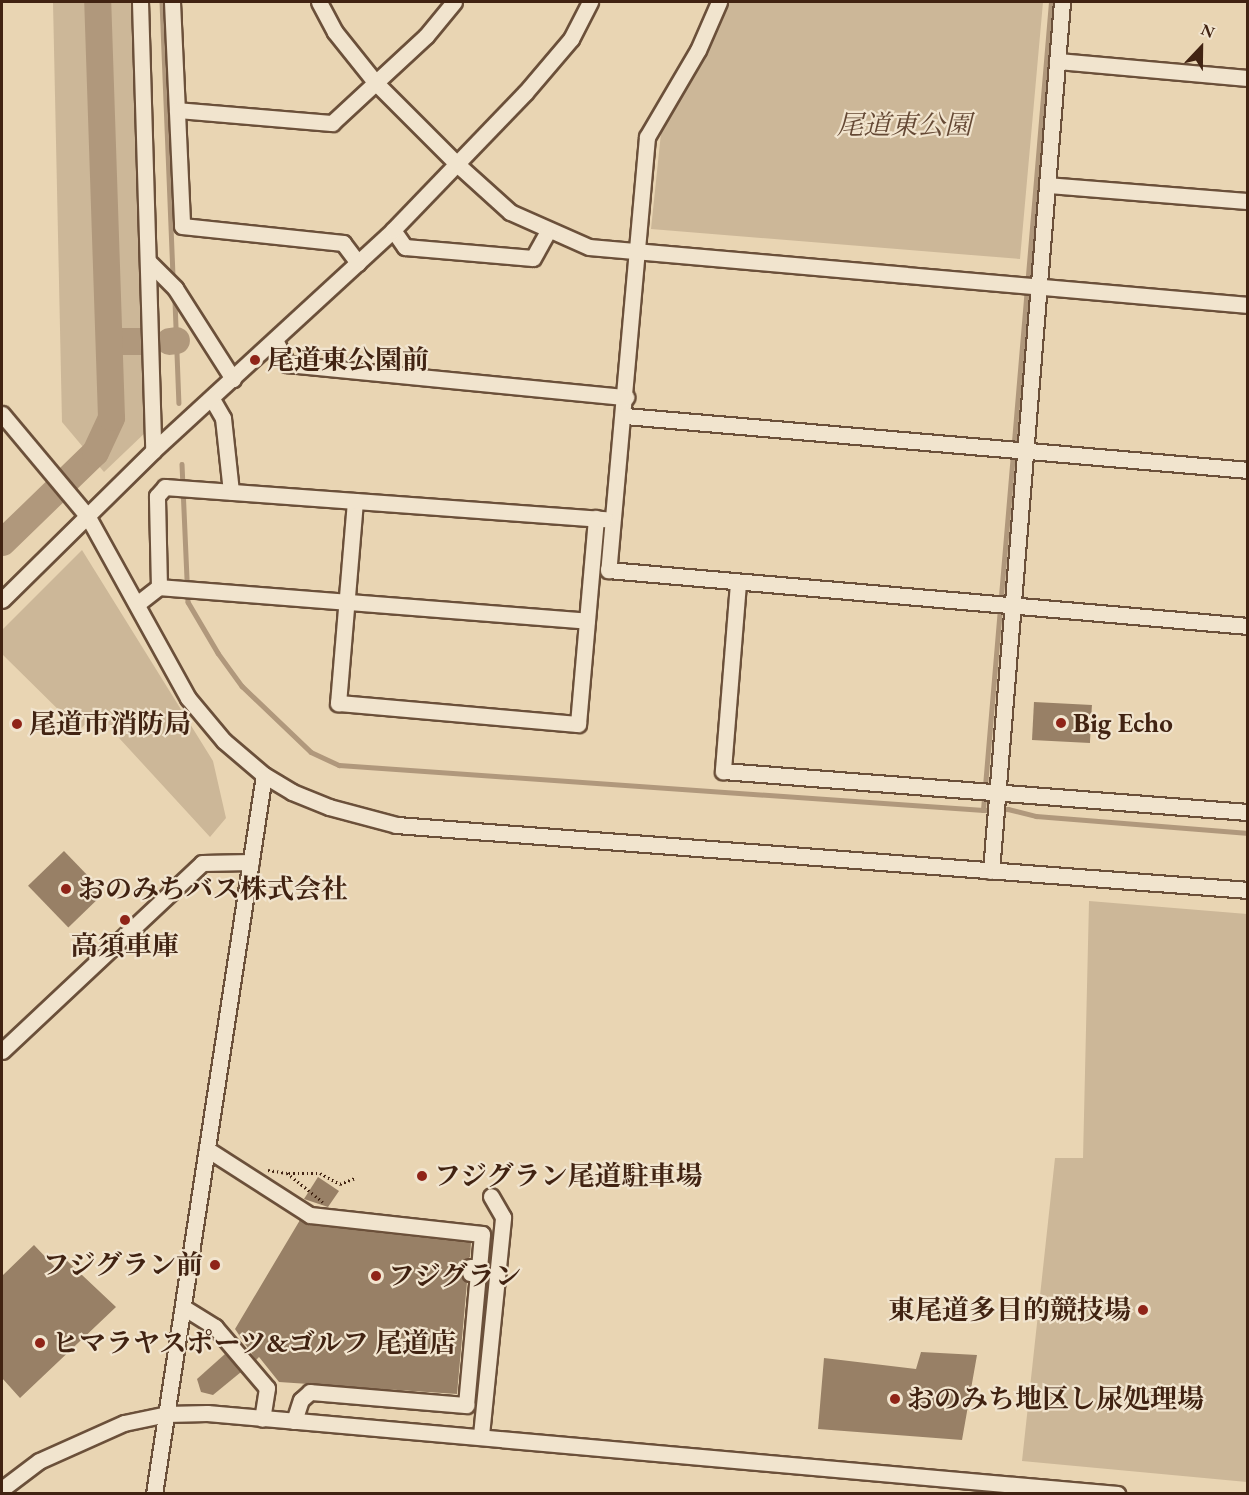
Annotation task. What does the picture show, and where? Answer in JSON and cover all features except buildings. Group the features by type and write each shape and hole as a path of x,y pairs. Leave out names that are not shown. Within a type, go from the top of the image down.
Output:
{"street":[{"path":"140,2 153,451"},
{"path":"172,2 182,226 343,243 358,263"},
{"path":"319,2 335,32 375,82 458,165 510,212 548,231 589,247 636,254 1248,305"},
{"path":"177,110 332,123 426,36 454,2"},
{"path":"2,600 153,451 276,342 458,165 571,39 590,2"},
{"path":"719,2 698,50 647,137 625,416 608,570 1248,626"},
{"path":"991,871 992,799 1016,451 1031,287 1047,184 1062,2"},
{"path":"1058,61 1248,78"},
{"path":"1047,184 1248,201"},
{"path":"393,230 405,247 533,258 548,231"},
{"path":"149,262 175,288 233,380"},
{"path":"276,342 287,364 626,397"},
{"path":"212,399 224,418 231,492"},
{"path":"2,414 88,517 188,698 224,741 264,775 292,792 329,807 396,825 1248,890"},
{"path":"625,416 1248,470"},
{"path":"159,587 157,496 165,487 614,519"},
{"path":"355,501 338,703 578,724 596,518"},
{"path":"738,583 723,771 992,799 1248,812"},
{"path":"137,604 159,587 587,621"},
{"path":"154,1494 264,775"},
{"path":"2,1051 202,863 251,862"},
{"path":"207,1149 310,1215 482,1234 479,1267 470,1270 478,1274 466,1405 310,1392 301,1400 294,1421"},
{"path":"481,1435 503,1217 491,1196"},
{"path":"183,1307 215,1327 267,1388 262,1419"},
{"path":"2,1488 39,1461 87,1437 124,1423 167,1414 481,1435 1117,1494"}],"path":[{"path":"260,1168 287,1173 320,1173 340,1184 355,1178"},
{"path":"287,1173 326,1204"}],"green space":[{"path":"53,2 132,2 148,430 104,472 62,422"},
{"name":"尾道東公園","path":"728,2 1043,2 1020,259 651,229 661,133 704,59"},
{"path":"82,550 213,761 226,818 210,837 97,714 79,730 2,654 2,630"},
{"name":"東尾道多目的競技場","path":"1089,901 1247,914 1247,1482 1022,1461 1055,1158 1083,1158"}],"waterway":[{"path":"2,542 95,452 111,417 97,2"},
{"path":"162,2 173,273"},
{"path":"983,810 1051,2"},
{"path":"175,301 179,403"},
{"path":"169,341 176,340"},
{"path":"109,341 143,341"},
{"path":"182,464 188,602 218,653 242,686 311,752 339,765 983,810 1008,809 1036,816 1248,833"}],"place":[{"name":"尾道東公園前","path":"255,360"},
{"name":"Big Echo","path":"1061,723"},
{"name":"尾道市消防局","path":"17,724"},
{"name":"おのみちバス株式会社","path":"66,889"},
{"name":"高須車庫","path":"125,920"},
{"name":"フジグラン尾道駐車場","path":"422,1176"},
{"name":"フジグラン前","path":"215,1265"},
{"name":"フジグラン","path":"376,1276"},
{"name":"東尾道多目的競技場","path":"1143,1310"},
{"name":"ヒマラヤスポーツ&ゴルフ 尾道店","path":"40,1343"},
{"name":"おのみち地区し尿処理場","path":"895,1399"}]}
